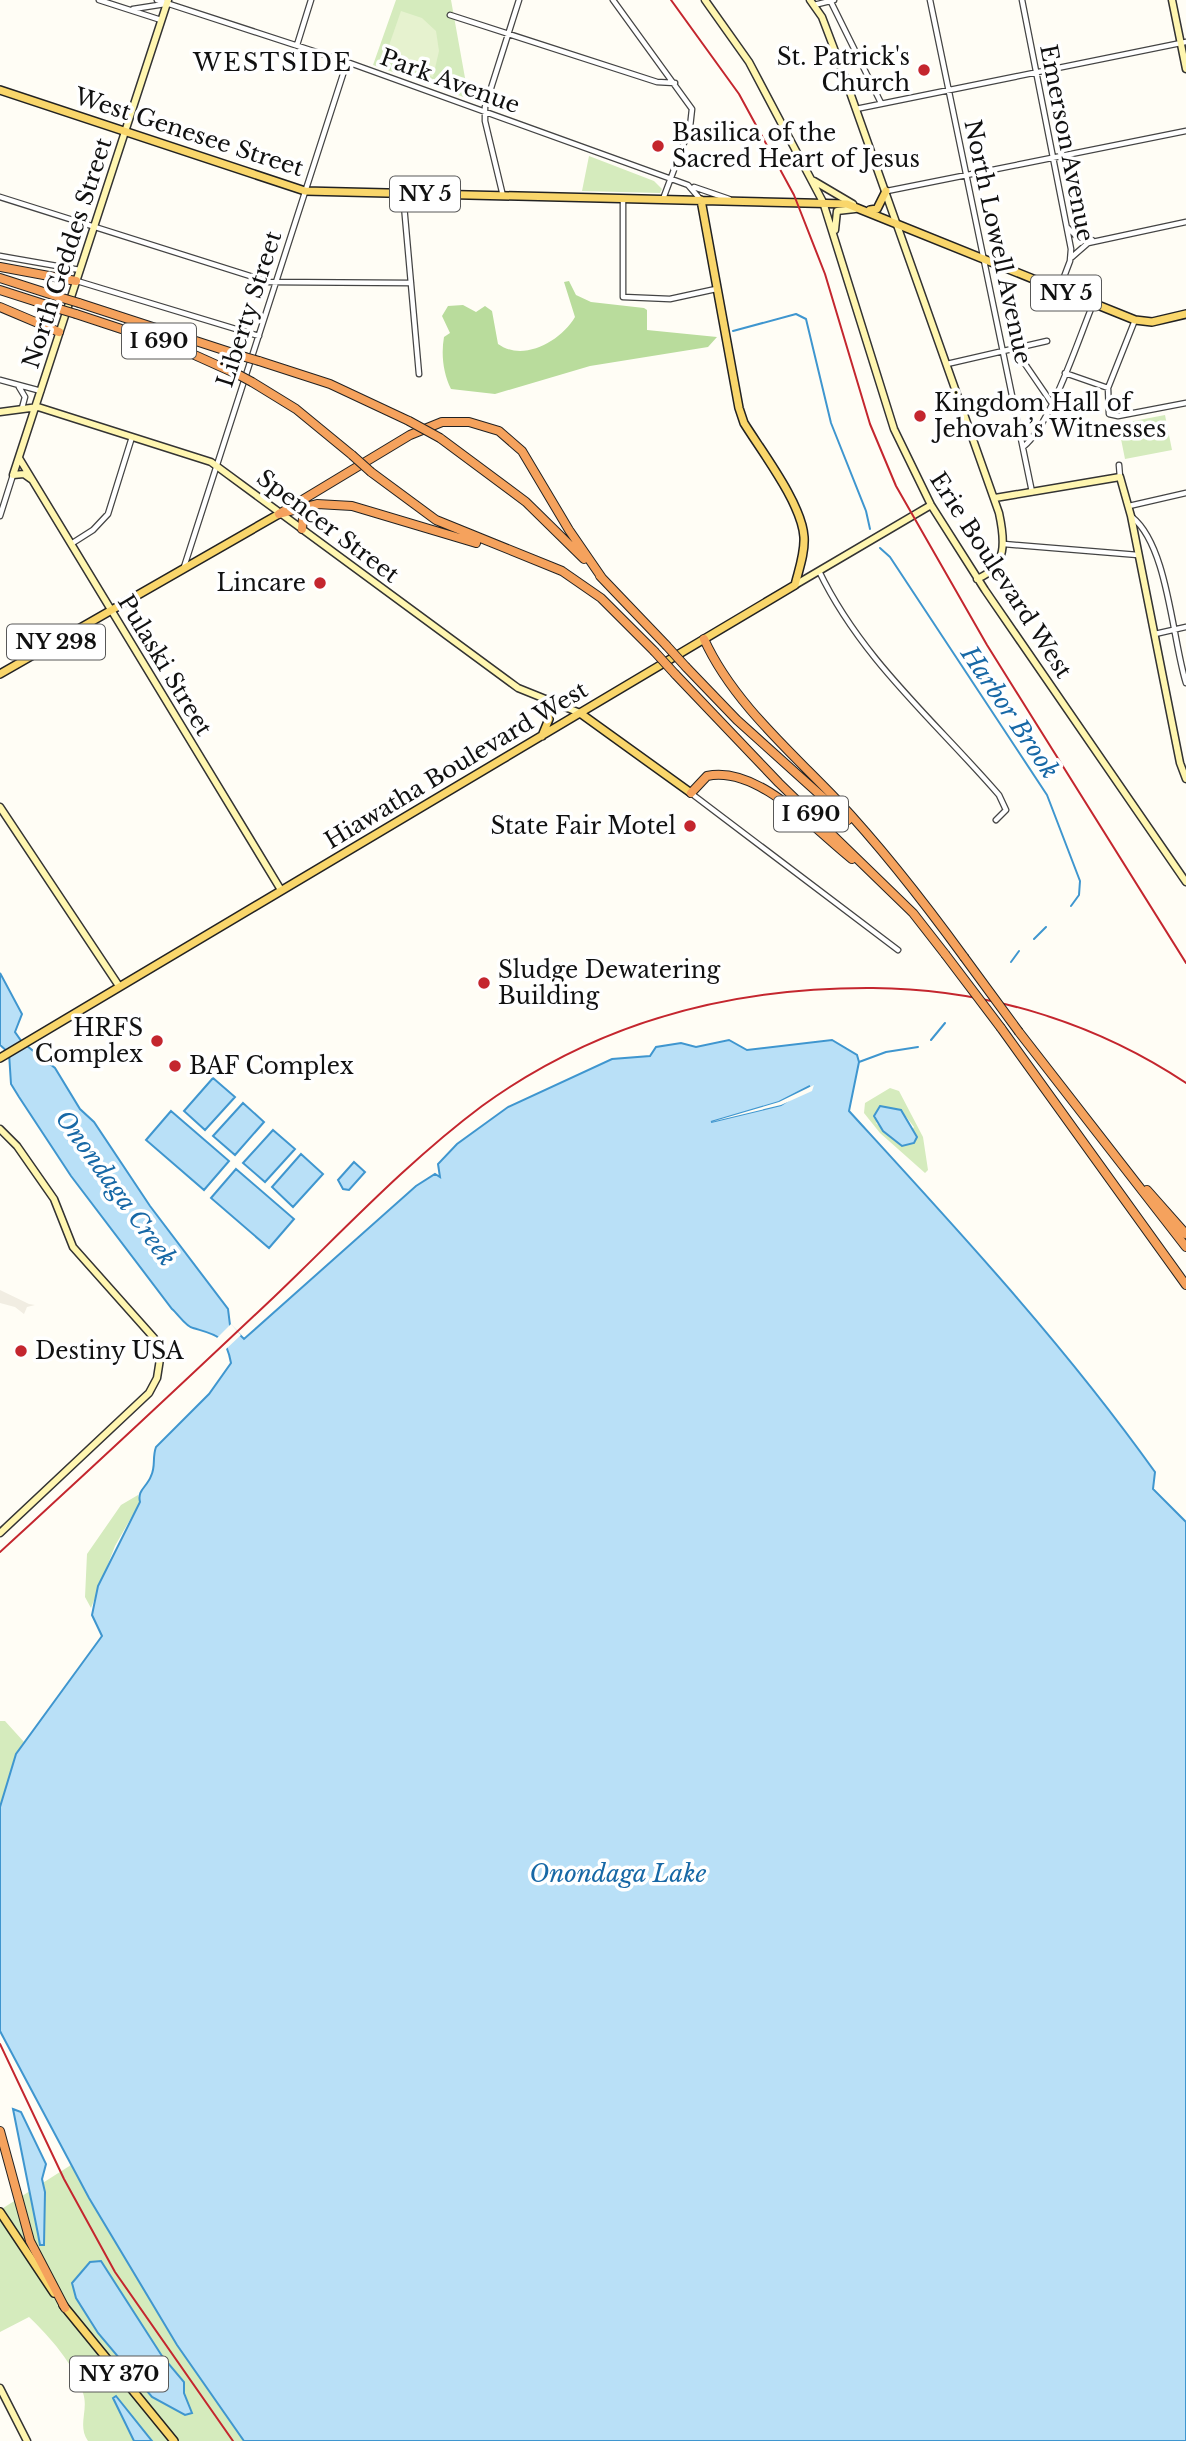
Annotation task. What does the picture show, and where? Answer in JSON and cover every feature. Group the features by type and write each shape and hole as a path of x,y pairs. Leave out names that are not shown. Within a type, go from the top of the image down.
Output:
{"highway":[{"path":"0,267 76,281"},
{"name":"I 690","path":"0,278 330,384 440,438 526,502 603,578 747,729 873,844 917,894 1019,1032 1186,1247"},
{"name":"I 690","path":"0,290 179,348 239,375 296,409 371,472 436,520 506,549 531,556 584,585 612,608 779,783 885,884 945,954 1186,1285"},
{"path":"0,307 59,332"},
{"path":"279,514 410,435 442,422 469,422 499,431 522,451 569,530 603,578"},
{"path":"279,514 317,504 352,506 468,541 506,549"},
{"path":"302,529 304,507"},
{"path":"704,639 768,729 873,844"},
{"path":"691,793 701,780 716,774 737,776 753,783 789,807 885,884"},
{"path":"1123,1166 1186,1234"},
{"path":"0,2131 30,2241 65,2308"}],"main road":[{"name":"West Genesee Street","path":"0,90 305,191 823,202 863,209 1135,320 1152,321 1186,314"},
{"path":"863,209 877,209 886,191"},
{"path":"701,200 741,414 800,518 804,547 795,584"},
{"name":"NY 298","path":"0,674 279,514"},
{"name":"Hiawatha Boulevard West","path":"0,1058 795,584"},
{"path":"541,737 549,719 544,701"},
{"path":"580,713 691,793"},
{"name":"NY 370","path":"0,2212 65,2308 174,2441"}],"street":[{"path":"99,0 161,20"},
{"name":"Park Avenue","path":"157,0 347,62 733,201"},
{"path":"297,46 311,0"},
{"path":"503,196 485,112 519,0"},
{"path":"613,0 691,105 693,116 663,199"},
{"name":"Erie Boulevard West","path":"705,0 749,62 823,202 894,429 931,505 977,579 1186,882"},
{"path":"881,103 831,0 812,3 822,17 995,498 1004,544 998,564 977,579"},
{"name":"North Lowell Avenue","path":"929,0 1032,492"},
{"name":"Emerson Avenue","path":"1022,0 1066,225 1070,261 1059,291"},
{"path":"1172,0 1183,42 1186,69"},
{"path":"128,9 156,8 167,2"},
{"name":"North Geddes Street","path":"0,516 167,2"},
{"path":"450,15 657,82 675,83"},
{"path":"856,109 1183,42"},
{"name":"Liberty Street","path":"184,567 347,62"},
{"path":"886,191 1186,131"},
{"path":"812,179 863,209"},
{"path":"688,185 701,200"},
{"path":"403,194 419,374"},
{"path":"0,197 275,282 411,283"},
{"path":"623,198 623,297 670,299 716,289"},
{"path":"836,237 836,213 841,209 863,209"},
{"path":"1070,261 1080,247 1097,241 1186,222"},
{"path":"1066,225 1075,235 1097,241"},
{"path":"0,256 80,270"},
{"path":"76,281 259,336"},
{"path":"1023,447 1036,432 1051,402 1093,304"},
{"path":"1135,320 1108,388 1106,397 1111,415 1186,403"},
{"path":"946,364 1047,341"},
{"path":"1014,348 1051,402"},
{"path":"1065,373 1108,388"},
{"path":"0,380 41,391"},
{"path":"18,387 25,397 22,408"},
{"path":"0,412 36,407"},
{"name":"Spencer Street","path":"36,407 132,436 217,466 507,681 544,701 580,713"},
{"path":"71,544 93,530 108,514 132,436"},
{"name":"Pulaski Street","path":"19,458 281,890"},
{"path":"1119,465 1180,763 1186,779"},
{"path":"13,475 24,474 31,479"},
{"path":"995,498 1120,477"},
{"path":"1129,506 1186,494"},
{"name":"Hiawatha Boulevard West","path":"795,584 931,505"},
{"path":"1131,516 1143,530 1154,554 1186,683"},
{"path":"1004,544 1138,555"},
{"path":"818,570 842,614 864,645 923,713 971,762 1006,805 1005,813 996,820"},
{"path":"1154,635 1186,627"},
{"path":"691,793 898,950"},
{"path":"0,807 119,986"},
{"path":"0,1129 17,1146 54,1199 73,1247 147,1328 160,1359 157,1378 149,1394 0,1533"},
{"path":"0,2388 27,2441"}],"green space":[{"path":"396,0 451,0 467,89 472,100 373,65"},
{"path":"401,11 422,18 436,31 439,51 433,77 387,61 385,57"},
{"path":"589,156 654,181 662,189 660,193 582,191"},
{"path":"569,281 576,295 591,302 644,308 647,310 647,330 717,337 708,347 590,366 495,394 451,389 444,370 443,357 444,337 450,333 442,316 448,306 463,305 476,312 485,306 492,311 498,344 518,351 529,350 551,341 575,317 564,282"},
{"path":"1165,415 1172,450 1125,459 1118,424"},
{"path":"890,1088 899,1091 923,1137 928,1170 925,1173 880,1133 864,1113 865,1103","holes":["893,1109 901,1110 914,1127 902,1146 876,1123"]},
{"path":"138,1495 140,1502 115,1546 91,1608 85,1597 87,1554 121,1505"},
{"path":"0,1721 5,1721 24,1742 16,1754 0,1807"},
{"path":"71,2165 177,2345 244,2441 88,2441 83,2429 83,2393 74,2372 53,2342 29,2317 0,2332 0,2210"}],"shaded area":[{"path":"0,1290 35,1305 27,1307 24,1314 15,1307 0,1303"}],"water":[{"name":"Onondaga Lake","path":"0,973 22,1014 15,1032 22,1042 55,1068 80,1109 94,1122 150,1206 228,1309 230,1325 244,1339 416,1186 435,1174 440,1177 438,1164 457,1144 508,1107 612,1059 650,1056 656,1047 681,1043 696,1047 729,1040 747,1050 832,1040 857,1055 859,1062 849,1111 1046,1332 1155,1472 1153,1489 1186,1522 1186,2441 244,2441 177,2345 89,2198 0,2031 0,1807 16,1754 102,1636 92,1615 98,1586 140,1502 141,1491 151,1476 156,1447 209,1394 231,1363 223,1341 208,1332 190,1327 172,1309 71,1176 11,1084 9,1053 0,1045","holes":["810,1086 781,1105 711,1122 779,1102"]},
{"path":"213,1078 235,1097 205,1130 184,1111"},
{"path":"243,1103 264,1122 235,1155 213,1136"},
{"path":"880,1106 901,1110 917,1137 914,1143 902,1146 883,1131 874,1116"},
{"path":"171,1111 229,1161 204,1190 146,1140"},
{"path":"273,1130 295,1149 265,1182 243,1163"},
{"path":"301,1154 323,1174 293,1207 272,1187"},
{"path":"354,1162 365,1172 349,1190 343,1189 338,1180"},
{"path":"236,1169 294,1219 269,1248 211,1198"},
{"path":"13,2109 21,2112 46,2164 42,2179 45,2192 44,2245 40,2245"},
{"path":"101,2261 162,2356 184,2382 184,2393 192,2413 185,2415 152,2397 98,2333 76,2298 72,2283 90,2262"},
{"path":"116,2396 152,2441 134,2441 113,2398"}],"pier":[{"path":"814,1085 812,1091 781,1105 711,1122 779,1102"},
{"path":"231,1324 241,1335 225,1350 215,1340"}],"waterway":[{"name":"Harbor Brook","path":"733,331 796,314 806,319 831,423 866,511 870,529"},
{"name":"Harbor Brook","path":"880,548 890,557 1047,795 1080,881 1079,895 1071,906"},
{"name":"Harbor Brook","path":"1034,939 1046,927"},
{"name":"Harbor Brook","path":"1011,962 1019,951"},
{"name":"Harbor Brook","path":"931,1040 945,1023"},
{"name":"Harbor Brook","path":"859,1062 886,1052 918,1047"}],"railway":[{"path":"671,0 739,94 794,195 825,274 870,424 896,486 987,645 1186,963"},
{"path":"0,1552 240,1329 427,1150 482,1106 526,1077 619,1031 668,1015 768,994 820,989 915,990 997,1002 1076,1026 1114,1042 1186,1083"},
{"path":"0,2044 64,2179 115,2272 233,2441"}],"place":[{"name":"St. Patrick's Church","path":"924,70"},
{"name":"Basilica of the Sacred Heart of Jesus","path":"658,146"},
{"name":"Kingdom Hall of Jehovah’s Witnesses","path":"920,416"},
{"name":"Lincare","path":"320,583"},
{"name":"State Fair Motel","path":"690,826"},
{"name":"Sludge Dewatering Building","path":"484,983"},
{"name":"HRFS Complex","path":"157,1041"},
{"name":"BAF Complex","path":"175,1066"},
{"name":"Destiny USA","path":"21,1351"}],"district":[{"name":"WESTSIDE","path":"273,62"}],"water label":[{"name":"Onondaga Creek","path":"116,1188"}]}
